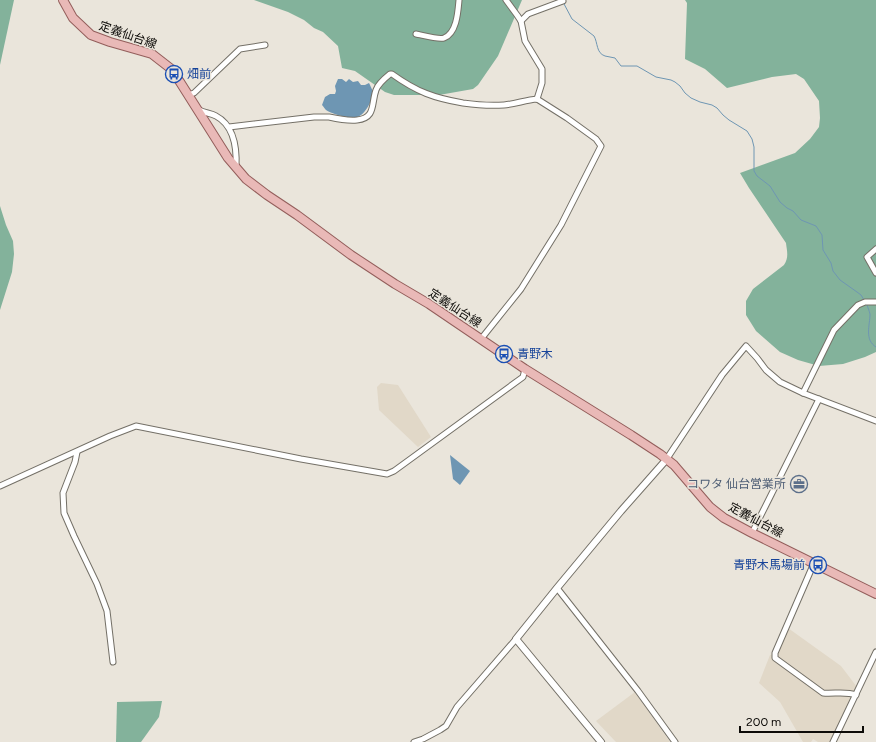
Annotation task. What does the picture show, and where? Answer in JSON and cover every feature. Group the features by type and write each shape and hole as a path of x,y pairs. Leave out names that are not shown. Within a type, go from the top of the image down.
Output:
{"main road":[{"name":"定義仙台線","path":"63,0 72,18 91,35 156,56 170,68 228,158 246,179 267,196 395,284 429,304 525,369 660,454 674,465 710,507 724,518 876,594"}],"street":[{"path":"416,34 444,38 451,34 455,26 459,0"},
{"path":"506,0 518,15 521,21 525,41 542,69 542,83 537,99"},
{"path":"521,21 528,14 563,1"},
{"path":"188,95 194,93 240,49 265,45"},
{"path":"229,127 314,117 328,117 343,120 358,120 367,118 373,107 376,89 382,81 392,74 413,88 446,100 486,106 504,105 537,99 596,139 601,146 553,238 520,289 481,339"},
{"path":"196,108 204,112 211,113 223,120 229,127 236,149 236,168"},
{"path":"876,249 866,257 876,273"},
{"path":"803,394 834,330 858,305 865,302 876,302"},
{"path":"414,742 423,739 446,726 457,707 516,640 621,511 666,460 722,375 746,346 766,370 780,382 803,394 876,421"},
{"path":"0,486 110,436 136,426 301,459 387,474 394,471 523,377 525,369"},
{"path":"752,533 819,399"},
{"path":"77,452 75,462 63,493 64,513 97,584 107,611 113,662"},
{"path":"814,563 775,653 775,658 823,692 831,694 851,693 856,695"},
{"path":"557,588 638,691 675,742"},
{"path":"516,640 601,742"},
{"path":"833,742 876,652"}],"shaded area":[{"path":"381,383 398,385 431,437 418,447 379,410 377,387"},
{"path":"788,628 841,666 857,687 830,742 818,742 813,739 811,742 803,742 780,702 759,683 770,655 778,653"},
{"path":"635,692 670,742 616,742 596,721"}],"green space":[{"path":"0,0 14,0 0,65"},
{"path":"254,0 522,0 498,56 478,85 473,89 439,95 394,95 385,92 355,71 342,68 338,46 323,32 288,12"},
{"path":"685,0 876,0 876,352 843,364 819,366 798,360 780,352 756,331 746,315 746,301 753,289 784,265 787,259 787,254 786,243 740,173 795,153 810,139 819,127 819,101 804,79 796,74 772,77 727,88 705,69 685,59 687,3"},
{"path":"0,206 13,241 14,254 12,272 0,310"},
{"path":"162,701 159,717 141,742 116,742 117,702"}],"water":[{"path":"338,79 342,79 346,82 349,79 353,82 358,81 361,85 369,83 373,92 372,99 366,110 360,116 345,117 328,112 322,105 325,97 330,94 335,94 335,86"},
{"path":"450,455 470,471 460,485 453,479"}],"waterway":[{"path":"563,2 572,19 594,36 602,55 615,58 621,66 637,66 656,77 675,82 691,98 712,105 729,120 747,131 752,139 754,147 754,171 757,176 770,186 780,202 793,211 801,220 816,226 822,235 823,250 831,263 833,271 840,280 861,295 864,300"},
{"path":"867,305 870,314 869,336 872,344 876,347"}],"place":[{"name":"畑前","path":"174,74"},
{"name":"青野木","path":"504,354"},
{"name":"コワタ 仙台営業所","path":"799,484"},
{"name":"青野木馬場前","path":"818,565"}]}
